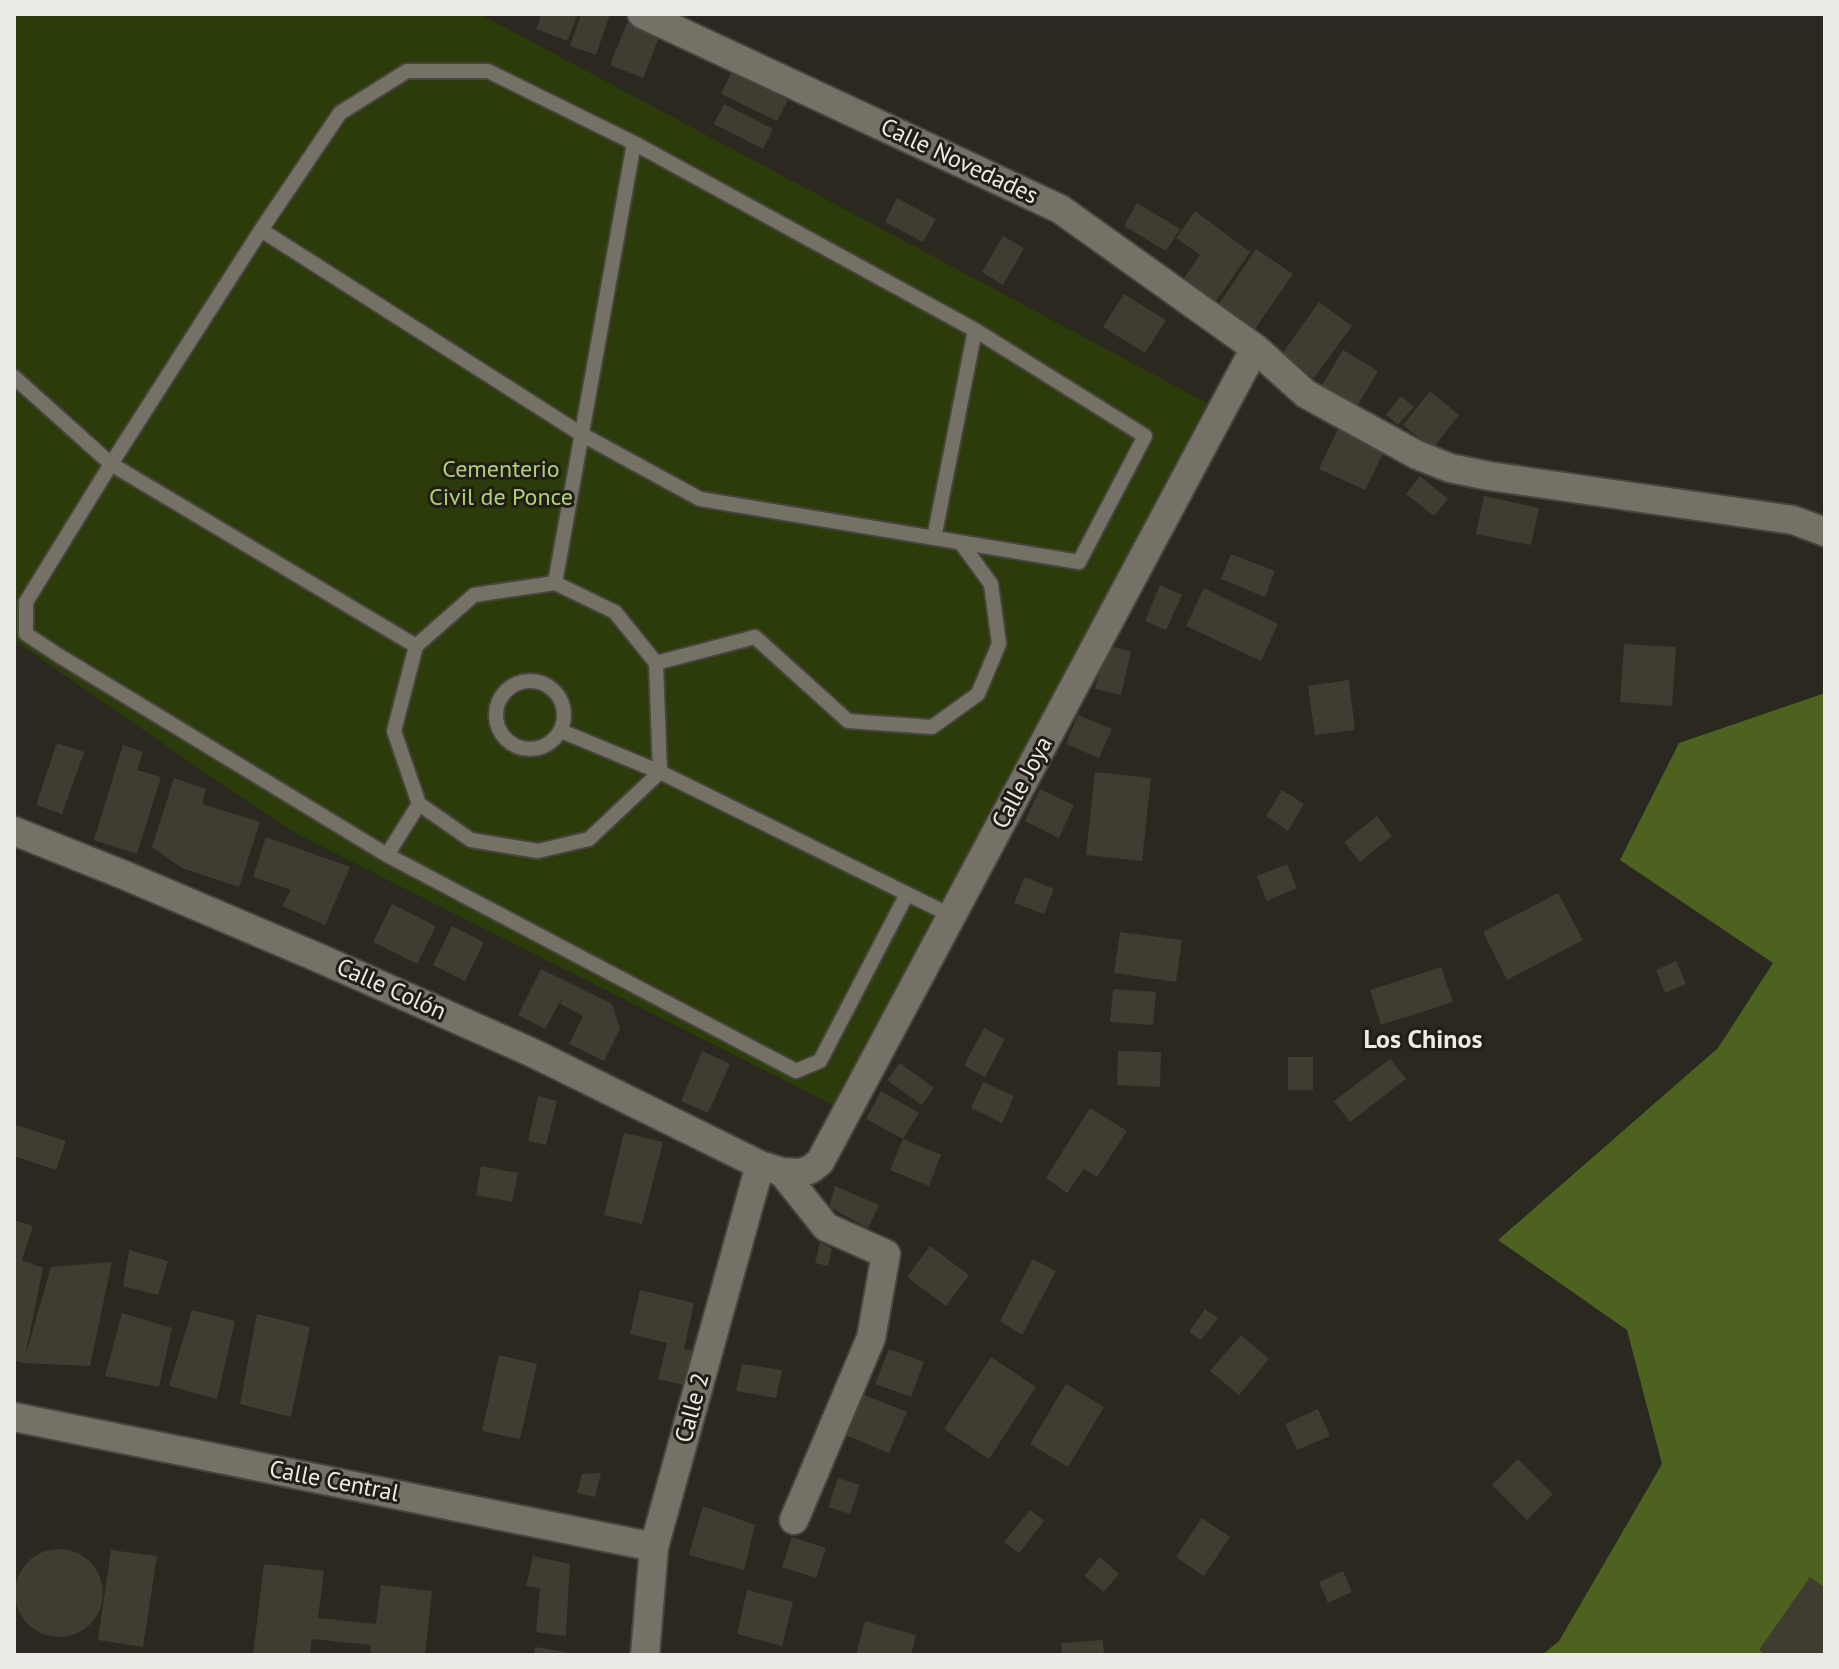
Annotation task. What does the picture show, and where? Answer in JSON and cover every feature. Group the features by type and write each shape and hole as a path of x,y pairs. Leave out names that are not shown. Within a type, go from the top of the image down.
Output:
{"street":[{"name":"Calle Novedades","path":"642,14 1060,209 1255,348 1306,394 1417,455 1450,468 1793,520 1825,532"},
{"name":"Calle Joya","path":"771,1168 801,1173 820,1162 1255,348"},
{"name":"Calle Colón","path":"14,831 319,958 533,1053 771,1168"},
{"path":"771,1168 826,1227 886,1254 871,1338 794,1520"},
{"name":"Calle 2","path":"645,1655 654,1547 771,1168"},
{"name":"Calle Central","path":"14,1417 654,1547"}],"lane":[{"path":"261,230 581,434 700,499 1079,562 1145,436 975,330 634,143 488,71 407,71 340,113 261,230 26,602 26,634 387,855 796,1071 820,1061 907,894"},
{"path":"555,583 634,143"},
{"path":"934,538 975,330"},
{"path":"14,377 111,464 416,646"},
{"path":"656,663 755,637 848,721 932,727 978,694 999,644 991,584 961,543"},
{"path":"555,583 615,612 656,663 660,772 589,839 538,851 471,840 419,804 394,731 416,646 474,595 555,583"},
{"path":"524,681 546,684 555,691 564,710 561,731 544,747 532,750 510,743 497,724 499,701 506,691 524,681"},
{"path":"561,731 660,772 952,916"},
{"path":"387,855 419,804"}],"green space":[{"name":"Cementerio Civil de Ponce","path":"14,14 480,14 1207,403 839,1108 295,833 14,640"},
{"path":"1825,693 1825,1655 1542,1655 1559,1641 1662,1464 1627,1330 1498,1240 1718,1048 1773,963 1620,860 1679,743"}],"building":[{"path":"542,14 578,14 567,41 536,29"},
{"path":"581,14 610,14 596,55 570,46"},
{"path":"627,23 660,35 643,78 610,65"},
{"path":"735,65 792,92 777,121 721,94"},
{"path":"724,104 773,129 763,149 714,124"},
{"path":"897,198 936,219 923,242 885,222"},
{"path":"1137,203 1180,229 1166,251 1124,226"},
{"path":"1195,211 1250,252 1214,304 1182,281 1200,255 1176,238"},
{"path":"1003,236 1024,248 1003,285 982,272"},
{"path":"1256,249 1293,274 1255,329 1219,304"},
{"path":"1124,294 1166,320 1145,353 1103,327"},
{"path":"1319,302 1352,326 1314,378 1282,354"},
{"path":"1343,350 1378,371 1356,408 1321,387"},
{"path":"1430,391 1459,415 1432,449 1403,425"},
{"path":"1401,396 1414,407 1398,425 1386,415"},
{"path":"1340,425 1386,447 1365,490 1319,469"},
{"path":"1420,476 1448,499 1434,516 1406,494"},
{"path":"1484,496 1539,508 1531,545 1476,534"},
{"path":"1231,554 1275,571 1265,597 1221,579"},
{"path":"1160,585 1182,595 1166,630 1145,621"},
{"path":"1204,588 1278,624 1261,661 1186,626"},
{"path":"1624,644 1676,647 1672,706 1620,702"},
{"path":"1105,645 1131,651 1121,695 1095,689"},
{"path":"1349,680 1355,730 1315,735 1308,686"},
{"path":"1078,715 1112,729 1099,758 1066,744"},
{"path":"57,743 84,752 62,814 36,805"},
{"path":"123,745 143,752 137,770 161,777 137,854 94,840"},
{"path":"1095,772 1151,778 1142,861 1086,855"},
{"path":"174,778 206,789 202,804 260,822 239,887 182,868 152,847"},
{"path":"1040,789 1074,805 1059,838 1025,821"},
{"path":"1282,790 1304,804 1288,831 1266,816"},
{"path":"1377,816 1392,836 1360,862 1344,842"},
{"path":"266,837 350,867 325,925 282,906 291,890 253,877"},
{"path":"1287,864 1297,888 1267,901 1257,876"},
{"path":"1025,877 1054,889 1044,914 1014,903"},
{"path":"1558,893 1583,940 1507,980 1483,932"},
{"path":"392,904 436,926 417,964 373,942"},
{"path":"452,926 484,942 465,981 433,965"},
{"path":"1120,932 1182,940 1176,982 1114,973"},
{"path":"1676,961 1686,984 1665,993 1656,970"},
{"path":"1441,967 1453,1002 1381,1025 1370,990"},
{"path":"541,969 612,1004 620,1029 604,1061 569,1044 583,1016 560,1004 565,993 545,1029 518,1015"},
{"path":"1113,989 1156,992 1153,1025 1110,1022"},
{"path":"984,1028 1005,1039 985,1077 964,1066"},
{"path":"702,1051 730,1064 708,1113 681,1101"},
{"path":"1118,1051 1161,1052 1160,1087 1117,1085"},
{"path":"1288,1057 1313,1057 1313,1090 1288,1090"},
{"path":"1390,1059 1406,1079 1350,1122 1334,1101"},
{"path":"900,1063 934,1088 922,1105 887,1080"},
{"path":"983,1082 1014,1096 1002,1123 971,1108"},
{"path":"881,1091 919,1113 903,1139 866,1119"},
{"path":"538,1096 557,1101 546,1145 528,1141"},
{"path":"1090,1108 1127,1131 1097,1177 1084,1169 1067,1193 1046,1178"},
{"path":"16,1125 66,1141 56,1170 14,1156"},
{"path":"624,1133 663,1142 642,1224 604,1215"},
{"path":"903,1139 941,1155 929,1186 890,1170"},
{"path":"481,1166 518,1173 512,1202 476,1195"},
{"path":"835,1186 879,1205 868,1228 829,1207"},
{"path":"14,1220 33,1226 22,1260 43,1268 25,1357 51,1267 112,1262 90,1366 14,1361"},
{"path":"820,1242 832,1249 828,1266 815,1263"},
{"path":"930,1246 969,1275 946,1306 907,1277"},
{"path":"129,1250 168,1261 158,1295 123,1286"},
{"path":"1033,1259 1056,1271 1022,1335 1000,1321"},
{"path":"640,1290 694,1303 684,1349 705,1353 697,1388 658,1379 667,1343 630,1334"},
{"path":"1205,1309 1218,1318 1201,1340 1189,1332"},
{"path":"192,1310 235,1321 217,1399 169,1386"},
{"path":"122,1313 172,1328 159,1387 105,1376"},
{"path":"257,1314 310,1327 291,1417 240,1404"},
{"path":"1241,1335 1269,1359 1239,1395 1210,1371"},
{"path":"889,1349 924,1362 911,1397 875,1384"},
{"path":"499,1355 537,1364 520,1439 482,1431"},
{"path":"991,1357 1036,1387 989,1459 944,1429"},
{"path":"742,1364 782,1370 776,1398 736,1391"},
{"path":"1066,1384 1104,1407 1068,1467 1030,1444"},
{"path":"862,1394 907,1412 889,1453 845,1435"},
{"path":"1318,1409 1330,1436 1297,1450 1285,1424"},
{"path":"1518,1459 1553,1494 1527,1520 1492,1485"},
{"path":"601,1473 595,1497 577,1493 582,1474"},
{"path":"838,1478 860,1485 850,1514 828,1507"},
{"path":"703,1506 755,1525 744,1570 689,1555"},
{"path":"1030,1510 1044,1521 1019,1553 1004,1542"},
{"path":"1202,1518 1230,1537 1204,1576 1176,1557"},
{"path":"792,1537 826,1548 816,1578 782,1567"},
{"path":"59,1549 76,1552 90,1562 100,1576 103,1593 100,1610 90,1624 76,1634 59,1637 42,1634 28,1624 18,1610 15,1593 18,1576 28,1562 42,1552"},
{"path":"111,1550 157,1556 143,1647 98,1640"},
{"path":"533,1556 570,1564 566,1636 536,1632 540,1588 526,1586"},
{"path":"1100,1557 1119,1574 1104,1592 1084,1576"},
{"path":"264,1564 324,1571 318,1618 376,1624 381,1585 432,1591 425,1655 370,1655 371,1645 312,1639 310,1655 253,1655"},
{"path":"1343,1571 1352,1592 1328,1603 1319,1582"},
{"path":"1810,1577 1825,1588 1825,1655 1766,1655 1759,1650"},
{"path":"747,1590 793,1602 782,1646 737,1634"},
{"path":"865,1621 916,1635 911,1655 856,1655"},
{"path":"1103,1640 1104,1655 1062,1655 1061,1643"},
{"path":"535,1647 572,1653 572,1655 534,1655"}],"district":[{"name":"Los Chinos","path":"1423,1041"}]}
